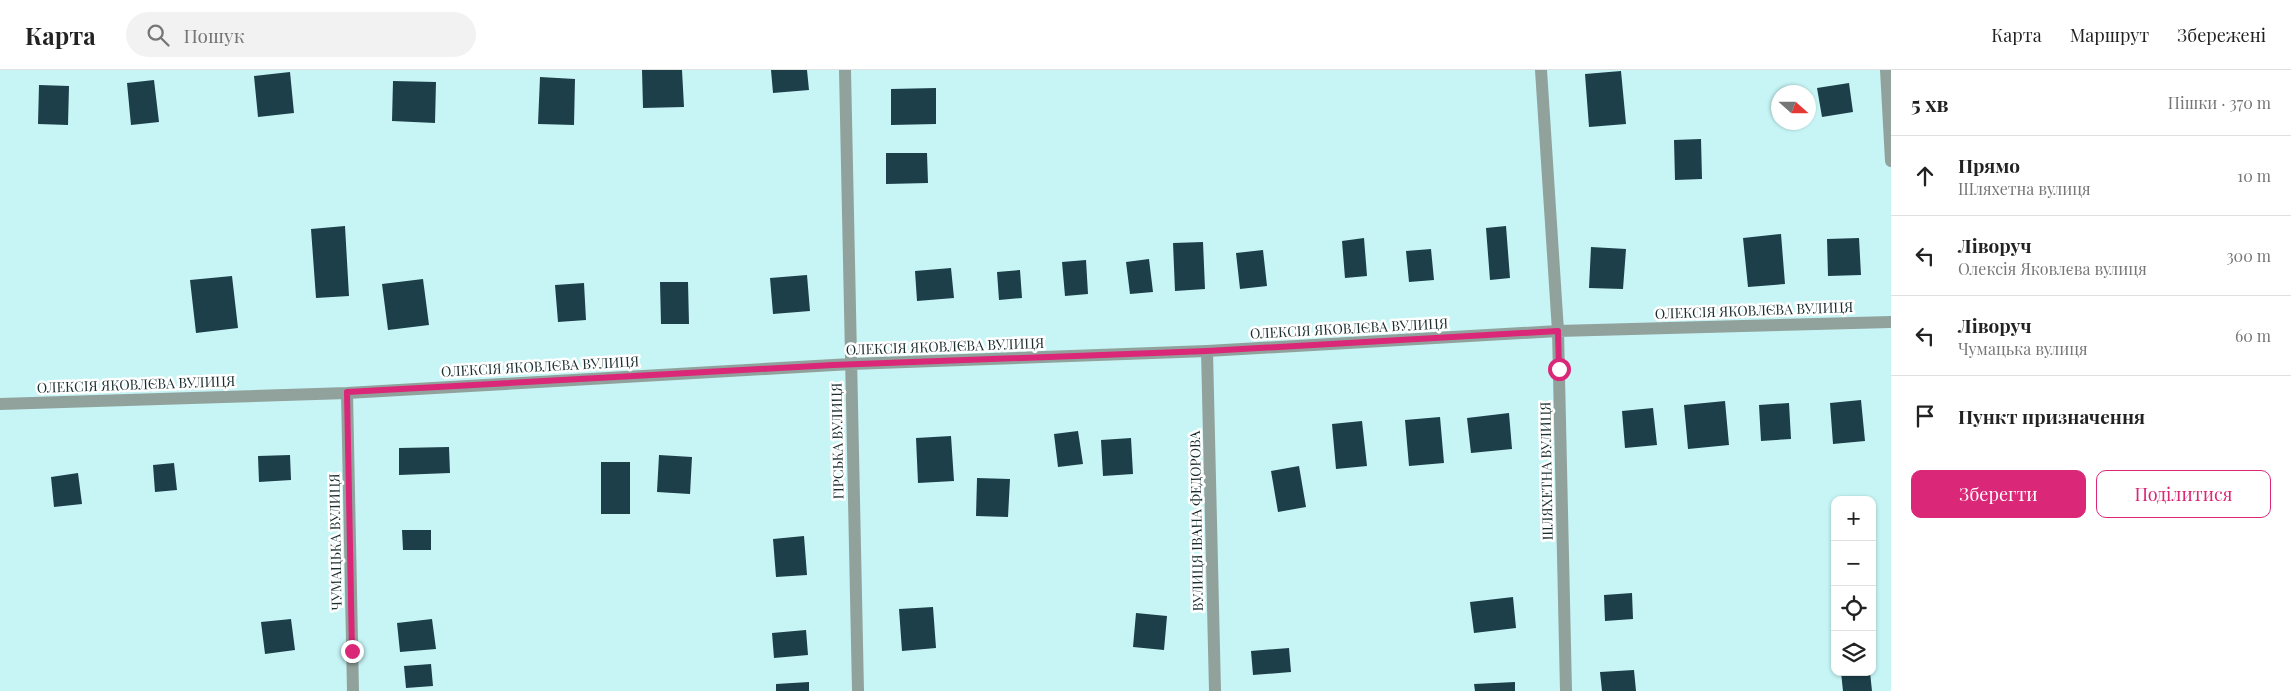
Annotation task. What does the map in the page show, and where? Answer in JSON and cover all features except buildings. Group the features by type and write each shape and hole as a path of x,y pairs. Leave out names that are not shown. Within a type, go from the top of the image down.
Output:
{"street":[{"name":"ГІРСЬКА ВУЛИЦЯ","path":"845,70 858,691"},
{"name":"ШЛЯХЕТНА ВУЛИЦЯ","path":"1541,70 1558,331 1566,691"},
{"path":"1886,70 1891,161"},
{"name":"ОЛЕКСІЯ ЯКОВЛЄВА ВУЛИЦЯ","path":"0,404 347,392 851,364 1207,351 1558,331 1891,322"},
{"name":"ВУЛИЦЯ ІВАНА ФЕДОРОВА","path":"1207,351 1215,691"},
{"name":"ЧУМАЦЬКА ВУЛИЦЯ","path":"347,392 353,691"}],"route":[{"path":"352,651 347,392 833,365 1207,351 1558,331 1559,369"}]}
